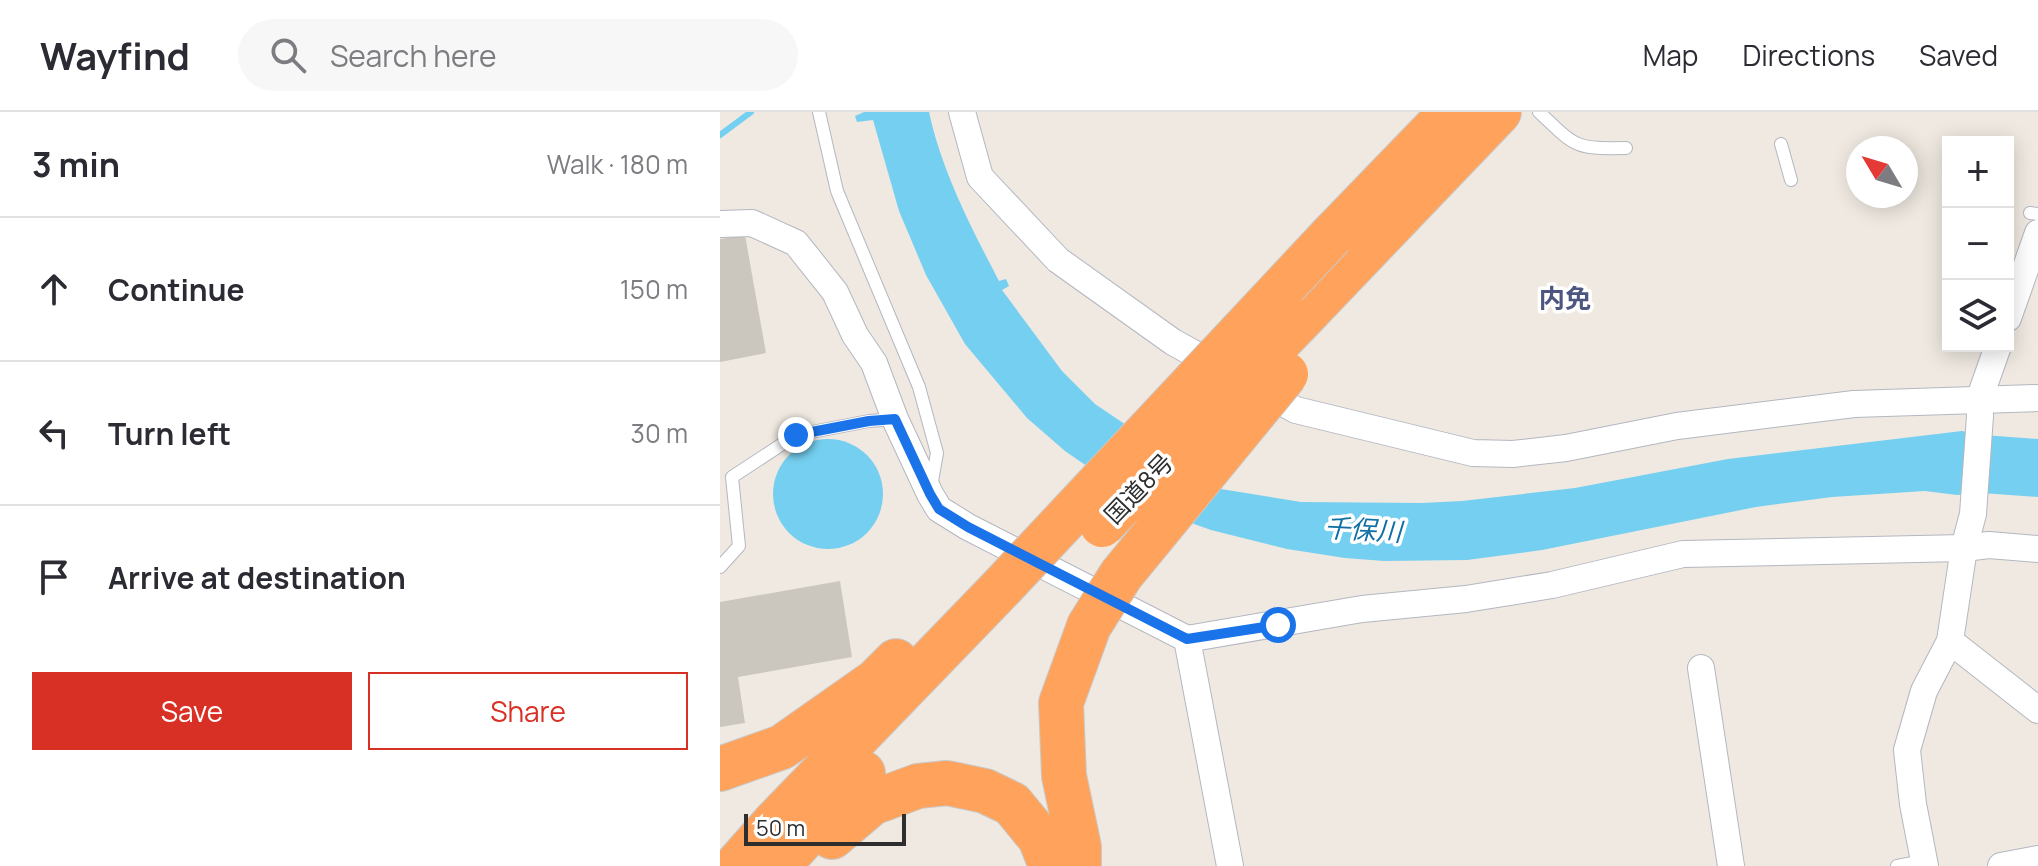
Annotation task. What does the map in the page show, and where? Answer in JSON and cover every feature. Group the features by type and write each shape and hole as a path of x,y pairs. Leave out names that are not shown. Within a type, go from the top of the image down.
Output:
{"highway":[{"name":"国道8号","path":"736,866 785,811 1004,588 1291,325 1332,235 1451,112"},
{"path":"1079,866 1079,847 1064,776 1061,703 1089,626 1121,575 1246,420 1291,325 1499,112"},
{"name":"国道8号","path":"778,866 850,786 1004,588"},
{"path":"720,769 782,747 1004,588"},
{"path":"803,866 872,803 918,786 947,783 985,791 1012,804 1040,838 1051,866"}],"street":[{"path":"962,112 980,177 1058,260 1173,342 1296,410 1473,453 1513,454 1566,448 1677,426 1854,404 1979,408 2038,398"},
{"path":"2014,296 2035,220"},
{"path":"720,224 752,223 796,243 835,292 855,335 874,363 895,419 939,509 968,527 1187,639 1362,609 1466,599 1552,585 1683,554 1989,545 2038,549"},
{"path":"1925,863 1913,804 1907,750 1924,691 1950,641 1964,548 1973,514 1979,408 1996,352"},
{"path":"1187,639 1230,866"},
{"path":"1950,641 2038,710"},
{"path":"1701,668 1731,866"},
{"path":"2001,866 2038,859"}],"lane":[{"path":"819,112 837,191 919,387 937,453 930,494"},
{"path":"1539,112 1571,142 1589,149 1626,148"},
{"path":"1781,144 1791,180"},
{"path":"720,567 739,546 732,477 796,435 895,419"},
{"path":"1897,866 1925,863"}],"water":[{"name":"千保川","path":"864,112 929,112 941,156 958,199 999,281 1006,279 1009,286 1002,290 1062,371 1095,404 1221,489 1301,502 1462,501 1575,488 1728,459 1962,431 2038,439 2038,497 1925,491 1832,497 1756,507 1542,550 1467,560 1345,558 1287,549 1211,530 1166,514 1120,489 1065,451 1027,418 965,344 926,275 899,211 873,120 857,122 855,116"},
{"path":"828,439 849,443 867,455 879,473 883,494 879,515 867,533 849,545 828,549 807,545 789,533 777,515 773,494 777,473 789,455 807,443"}],"building":[{"path":"745,235 766,353 720,362 720,239"},
{"path":"840,581 852,657 738,677 745,723 720,727 720,602"}],"waterway":[{"path":"720,135 751,112"}],"district":[{"name":"内免","path":"1565,298"}],"route":[{"path":"796,435 895,419 939,509 968,527 1187,639 1278,625"}]}
